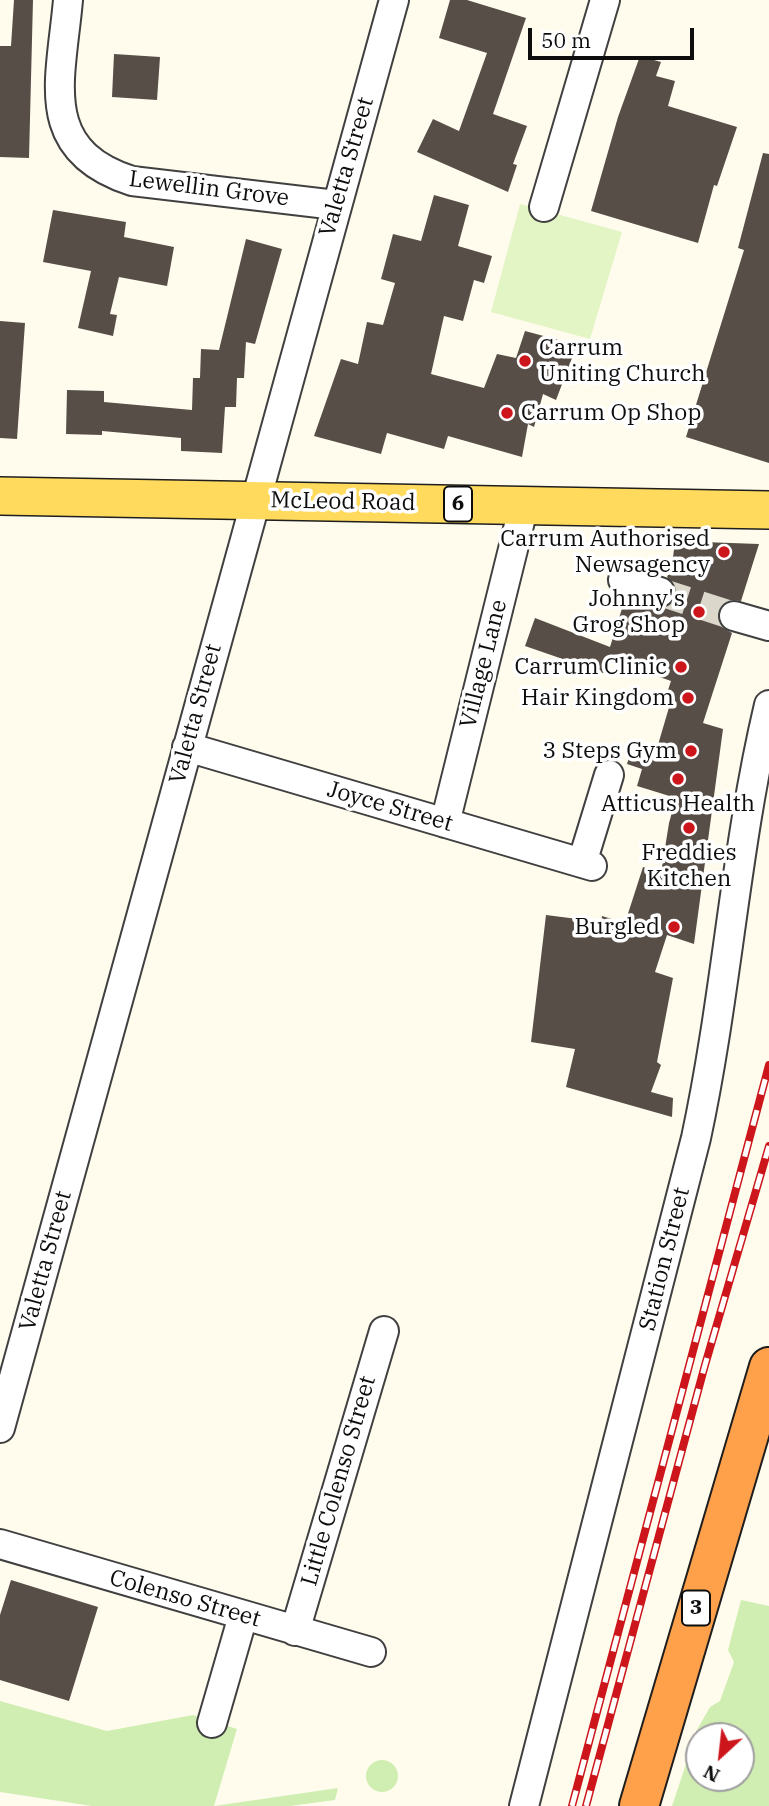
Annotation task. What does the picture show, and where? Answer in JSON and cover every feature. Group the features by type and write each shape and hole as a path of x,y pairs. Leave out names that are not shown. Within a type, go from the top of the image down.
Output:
{"highway":[{"name":"3","path":"641,1797 759,1433 769,1367"}],"main road":[{"name":"McLeod Road","path":"0,496 769,510"}],"street":[{"name":"Lewellin Grove","path":"68,0 59,106 67,134 86,159 106,173 132,181 336,205"},
{"name":"Valetta Street","path":"0,1428 394,0"},
{"path":"544,207 606,0"},
{"name":"Village Lane","path":"445,823 524,505"},
{"path":"623,580 660,592"},
{"path":"734,616 769,626"},
{"name":"Station Street","path":"524,1806 696,1138 759,797 769,705"},
{"name":"Joyce Street","path":"187,747 587,864 609,775"},
{"name":"Little Colenso Street","path":"295,1631 384,1331"},
{"name":"Colenso Street","path":"0,1544 370,1652"},
{"path":"212,1723 243,1616"}],"green space":[{"path":"520,204 622,232 590,339 491,312"},
{"path":"741,1600 769,1606 769,1806 672,1806 685,1767 685,1792 755,1792 755,1722 701,1722 710,1707 720,1701 734,1662 728,1650"},
{"path":"0,1701 107,1731 193,1715 237,1729 214,1806 92,1806 0,1792"},
{"path":"382,1760 393,1765 398,1776 393,1787 382,1792 371,1787 366,1776 371,1765"},
{"path":"338,1788 335,1800 290,1806 214,1806"}],"building":[{"path":"14,0 33,0 29,158 0,157 0,46 11,46"},
{"path":"450,0 467,0 526,18 493,114 527,126 513,164 517,165 508,192 417,152 433,119 459,131 487,53 439,38"},
{"path":"114,54 160,57 157,100 112,97"},
{"path":"640,56 661,62 656,76 675,81 668,106 737,127 717,186 714,185 698,243 591,211 618,117"},
{"path":"763,153 769,154 769,463 686,437 744,250 738,248"},
{"path":"434,195 469,205 458,246 492,256 484,283 474,280 463,321 444,316 431,374 484,388 497,354 516,358 525,331 577,345 556,400 543,394 534,427 528,424 522,457 448,436 444,449 387,433 381,454 314,436 341,359 358,364 367,322 383,325 395,283 381,279 393,234 421,241"},
{"path":"53,210 126,222 124,237 174,247 167,286 119,277 110,314 117,315 113,336 78,328 91,271 43,262"},
{"path":"246,239 282,249 255,344 246,342 244,378 237,378 236,407 225,407 222,453 181,451 181,438 102,431 102,435 66,434 67,390 104,391 104,402 192,410 193,378 200,378 201,349 219,350"},
{"path":"0,321 25,323 17,439 0,438"},
{"path":"675,541 759,544 741,601 729,600 718,612 722,627 732,633 703,723 723,729 694,944 667,935 655,972 673,978 657,1062 661,1065 651,1092 673,1098 672,1117 566,1087 575,1049 531,1042 546,915 601,922 602,916 625,923 643,867 661,873 676,798 637,786 642,769 627,764 632,748 655,755 670,704 664,702 671,681 611,660 606,674 525,646 535,618 610,647 625,599 651,608 671,605 676,589 667,577 672,566"},
{"path":"11,1580 98,1607 69,1701 0,1680 0,1615"}],"tunnel":[{"path":"660,592 734,616"}],"railway":[{"path":"572,1806 769,1065"},
{"path":"586,1806 705,1365 769,1146"}],"place":[{"name":"Carrum Uniting Church","path":"525,361"},
{"name":"Carrum Op Shop","path":"507,413"},
{"name":"Carrum Authorised Newsagency","path":"724,552"},
{"name":"Johnny's Grog Shop","path":"699,612"},
{"name":"Carrum Clinic","path":"681,667"},
{"name":"Hair Kingdom","path":"688,698"},
{"name":"3 Steps Gym","path":"691,751"},
{"name":"Atticus Health","path":"678,779"},
{"name":"Freddies Kitchen","path":"689,828"},
{"name":"Burgled","path":"674,927"}]}
